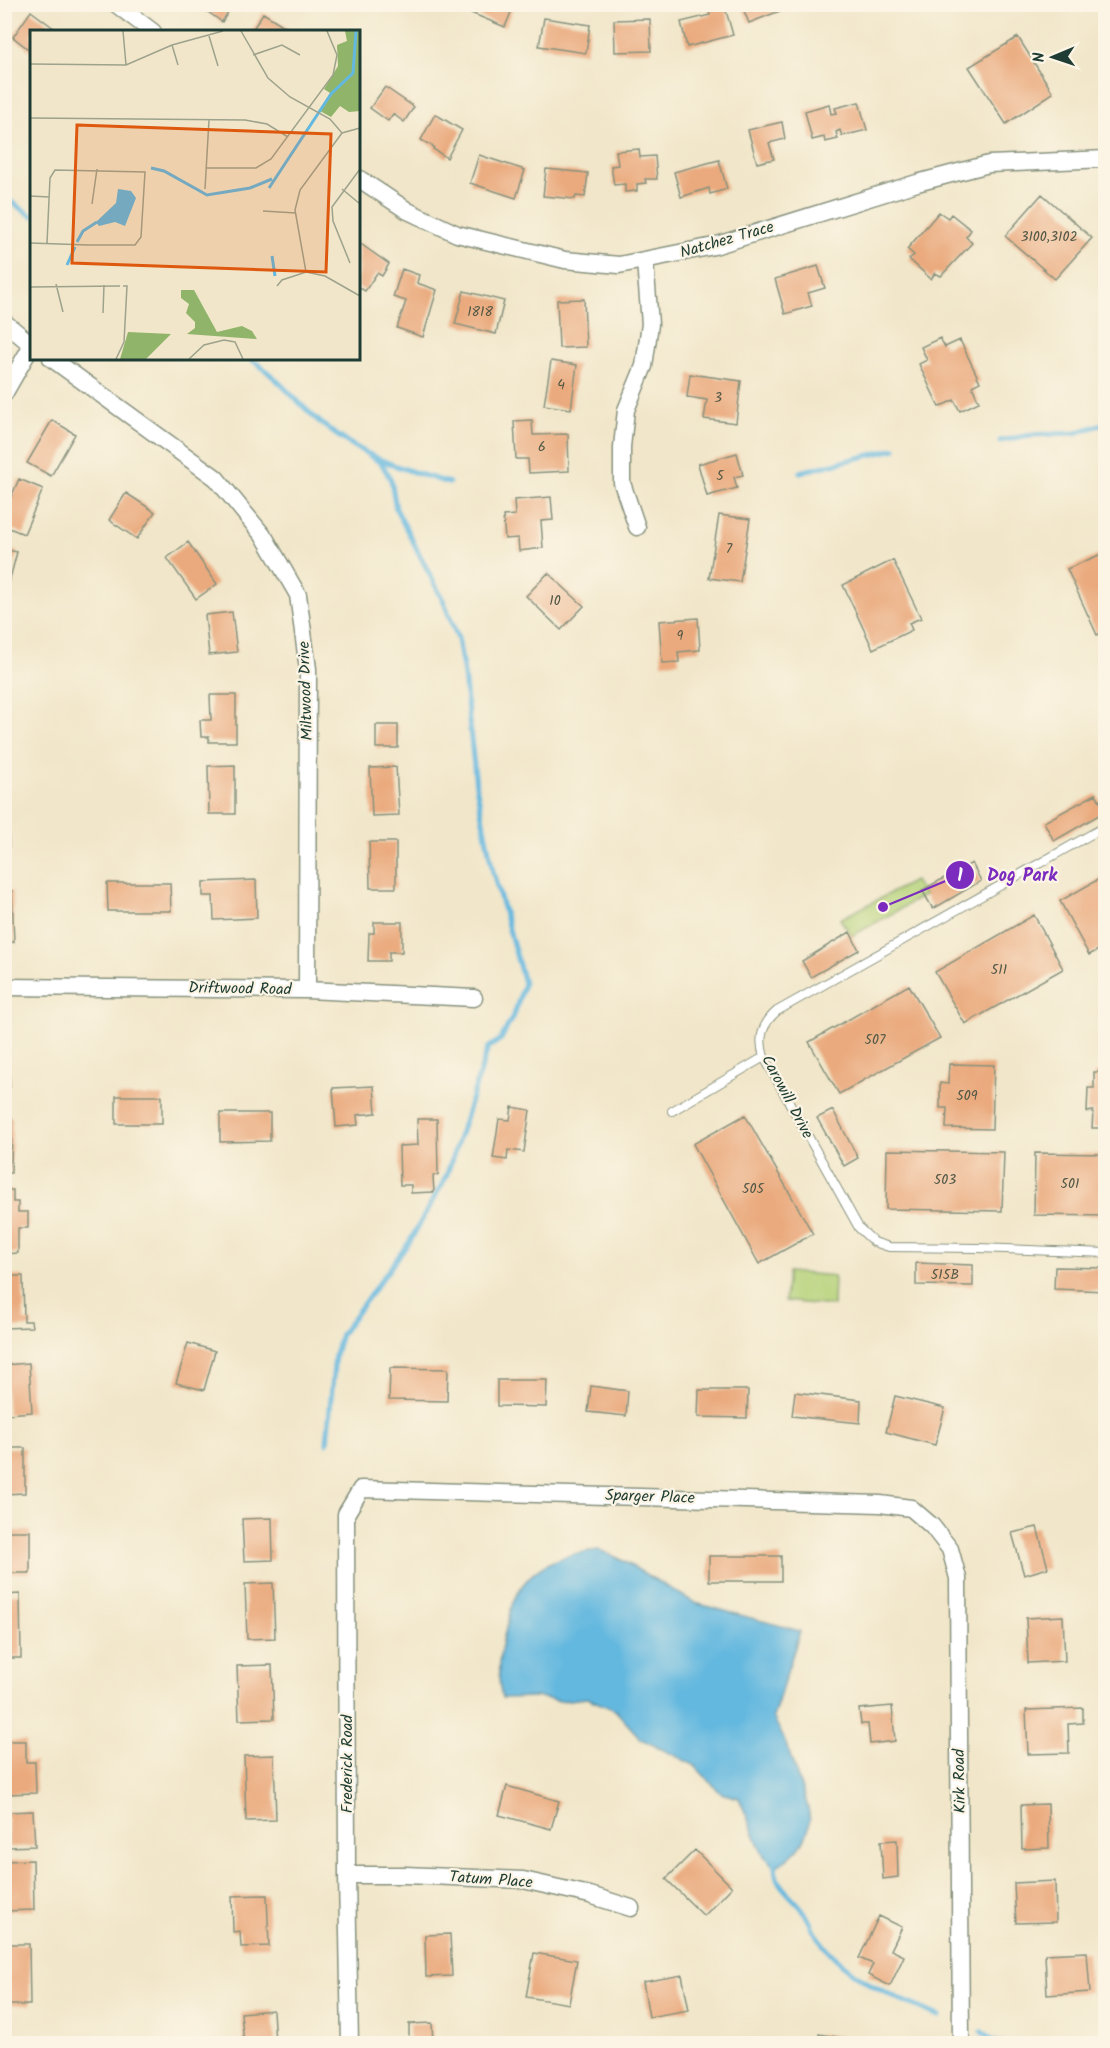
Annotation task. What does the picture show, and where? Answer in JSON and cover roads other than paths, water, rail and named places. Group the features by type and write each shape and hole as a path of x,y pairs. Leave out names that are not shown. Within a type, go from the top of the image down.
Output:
{"street":[{"path":"116,4 150,30"},
{"name":"Natchez Trace","path":"360,179 408,211 457,234 565,260 619,265 714,246 917,183 989,164 1106,159"},
{"path":"637,527 622,483 622,447 626,410 645,366 650,324 645,261"},
{"path":"4,322 30,343"},
{"path":"4,394 30,348"},
{"name":"Miltwood Drive","path":"54,360 216,478 266,538 298,595 308,669 307,990"},
{"name":"Driftwood Road","path":"4,987 307,990 474,998"},
{"name":"Sparger Place","path":"361,1489 880,1504 912,1508 932,1526"},
{"name":"Frederick Road","path":"350,2043 346,1514 361,1489"},
{"name":"Kirk Road","path":"932,1526 951,1549 958,1578 961,2043"},
{"name":"Tatum Place","path":"347,1875 523,1880 591,1895 631,1908"}],"lane":[{"name":"Carowill Drive","path":"1106,826 777,1011 769,1018 760,1037 764,1057 858,1227 874,1242 889,1247 1106,1253"},
{"path":"672,1111 764,1057"}],"water":[{"path":"599,1550 618,1558 695,1603 800,1631 773,1717 786,1744 804,1793 809,1822 804,1840 797,1850 782,1863 775,1866 763,1855 739,1798 721,1793 694,1765 641,1739 615,1710 587,1698 560,1701 538,1697 502,1698 499,1680 500,1655 513,1602 524,1583 542,1567 563,1557"}],"waterway":[{"path":"4,197 30,215"},
{"path":"252,360 269,373 321,423 351,444 398,467 449,483"},
{"path":"1000,441 1030,435 1075,433 1106,423"},
{"path":"800,472 895,449"},
{"path":"327,1443 335,1354 341,1334 410,1241 446,1177 488,1048 501,1039 515,1012 524,983 493,872 476,785 458,639 444,602 396,509 391,480 382,464 370,456"},
{"path":"775,1860 779,1883 803,1910 819,1939 844,1966 873,1986 939,2016"},
{"path":"982,2032 992,2041 1004,2044"}],"place":[{"name":"Dog Park","path":"883,907"}]}
